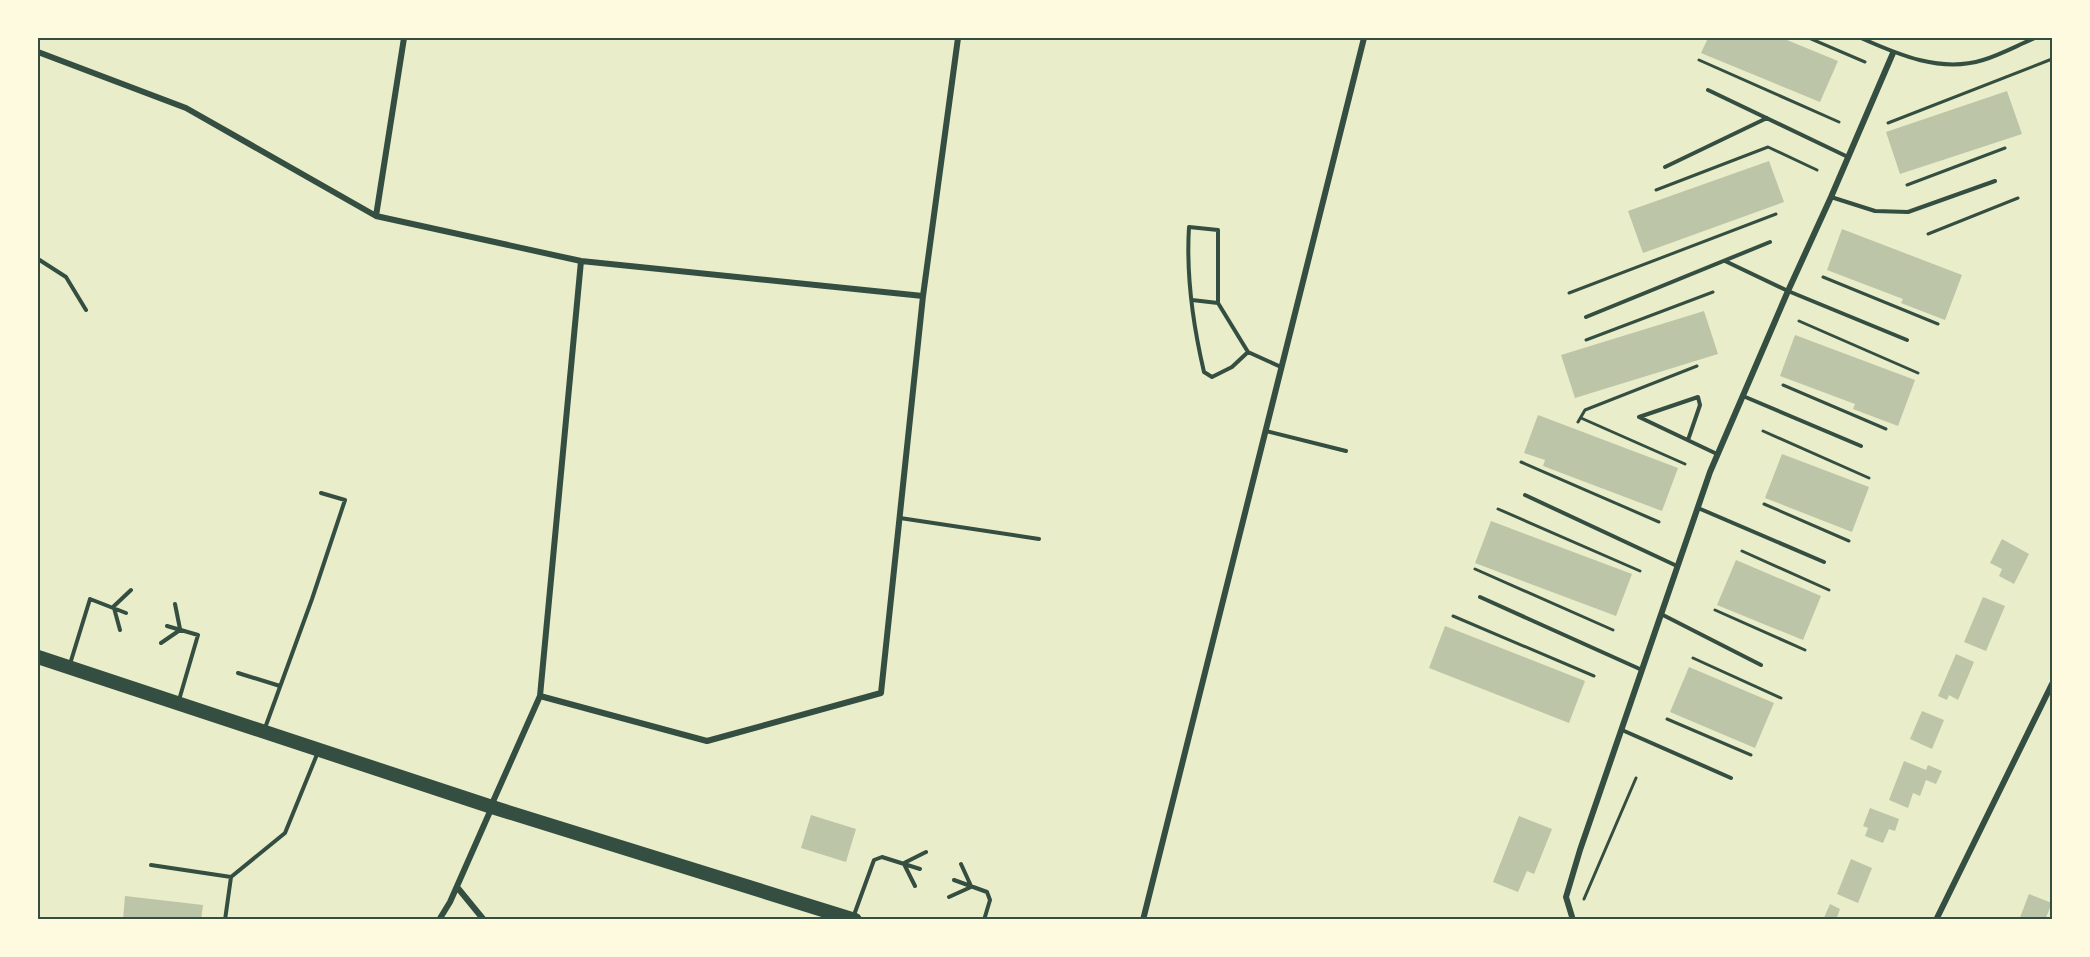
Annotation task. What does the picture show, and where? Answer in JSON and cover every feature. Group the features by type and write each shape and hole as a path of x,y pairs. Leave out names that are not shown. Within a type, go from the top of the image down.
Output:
{"main road":[{"path":"38,657 491,806 854,919"}],"street":[{"path":"376,216 404,38"},
{"path":"540,696 707,741 881,693 923,296 958,38"},
{"path":"1143,920 1364,38"},
{"path":"38,52 186,108 376,216 581,261 923,296"},
{"path":"1573,920 1566,897 1580,850 1697,507 1717,454 1832,197 1893,52"},
{"path":"439,920 457,887 540,696 581,261"},
{"path":"1935,920 2052,684"},
{"path":"457,887 484,920"}],"lane":[{"path":"1861,38 1893,52 1927,62 1962,65 1984,60 2035,38"},
{"path":"1708,90 1849,157"},
{"path":"1665,166 1767,118"},
{"path":"1832,197 1875,211 1908,212 1995,181"},
{"path":"1248,352 1232,367 1212,377 1204,372 1196,339 1187,257 1189,227 1218,230 1218,303 1248,352 1282,367"},
{"path":"1586,317 1770,242"},
{"path":"38,260 66,277 86,310"},
{"path":"1725,261 1788,291 1907,340"},
{"path":"1192,300 1218,303"},
{"path":"1743,396 1861,446"},
{"path":"1688,440 1700,405 1698,397 1639,417 1717,454"},
{"path":"1266,431 1346,450"},
{"path":"263,731 312,599 345,500 321,493"},
{"path":"1525,495 1677,566"},
{"path":"1697,507 1824,562"},
{"path":"900,518 1039,539"},
{"path":"113,607 131,590"},
{"path":"1480,597 1641,670"},
{"path":"68,667 90,599 126,613"},
{"path":"175,604 180,629"},
{"path":"113,607 120,630"},
{"path":"1660,614 1761,665"},
{"path":"166,626 198,635 178,704"},
{"path":"161,642 180,629"},
{"path":"238,673 280,686"},
{"path":"1621,730 1731,778"},
{"path":"225,920 231,877 285,833 319,750"},
{"path":"903,863 926,852"},
{"path":"854,919 874,860 882,856 920,869"},
{"path":"903,863 915,886"},
{"path":"961,864 971,886"},
{"path":"151,865 231,877"},
{"path":"954,879 987,892 990,900 984,920"},
{"path":"949,897 971,886"}],"path":[{"path":"1809,38 1865,62"},
{"path":"1888,123 2052,59"},
{"path":"1699,60 1839,122"},
{"path":"1656,190 1768,147 1817,170"},
{"path":"1907,185 2005,148"},
{"path":"1928,234 2018,198"},
{"path":"1569,293 1776,214"},
{"path":"1823,277 1938,324"},
{"path":"1586,340 1713,292"},
{"path":"1798,321 1918,373"},
{"path":"1685,464 1579,420 1585,410 1697,366"},
{"path":"1783,385 1886,429"},
{"path":"1763,431 1869,478"},
{"path":"1521,462 1659,522"},
{"path":"1764,504 1849,541"},
{"path":"1498,509 1641,571"},
{"path":"1742,551 1829,590"},
{"path":"1475,569 1614,630"},
{"path":"1715,610 1805,650"},
{"path":"1453,616 1594,676"},
{"path":"1694,658 1781,698"},
{"path":"1667,719 1751,755"},
{"path":"1584,899 1636,778"}],"building":[{"path":"1708,38 1782,38 1838,61 1820,102 1701,53"},
{"path":"2007,91 2022,134 1900,174 1886,132"},
{"path":"1769,161 1784,202 1643,253 1628,211"},
{"path":"1842,229 1962,275 1945,320 1901,303 1903,299 1827,270"},
{"path":"1704,311 1718,354 1575,398 1561,355"},
{"path":"1795,335 1915,380 1898,426 1853,409 1855,404 1780,376"},
{"path":"1538,415 1678,468 1662,511 1543,466 1545,460 1524,453"},
{"path":"1782,454 1869,487 1852,532 1765,498"},
{"path":"1491,521 1632,574 1616,616 1475,563"},
{"path":"2002,539 2029,554 2014,584 1999,576 2002,569 1990,563"},
{"path":"1736,560 1821,596 1803,640 1717,605"},
{"path":"1983,597 2005,606 1986,651 1964,642"},
{"path":"1445,626 1585,681 1569,723 1429,668"},
{"path":"1956,654 1974,662 1958,700 1949,695 1947,700 1938,696"},
{"path":"1689,667 1774,703 1755,748 1670,712"},
{"path":"1922,711 1944,720 1932,749 1910,739"},
{"path":"1904,761 1926,770 1928,765 1942,771 1936,784 1926,780 1920,796 1913,793 1908,808 1889,800"},
{"path":"1870,808 1899,819 1895,831 1889,829 1883,843 1865,836 1868,828 1863,826"},
{"path":"811,815 856,829 846,862 801,848"},
{"path":"1519,816 1552,829 1534,874 1527,871 1518,892 1493,882"},
{"path":"1851,859 1872,868 1858,903 1837,894"},
{"path":"2029,894 2052,903 2045,920 2019,920"},
{"path":"125,896 203,905 201,920 123,920"},
{"path":"1830,904 1840,909 1836,920 1823,920"}]}
